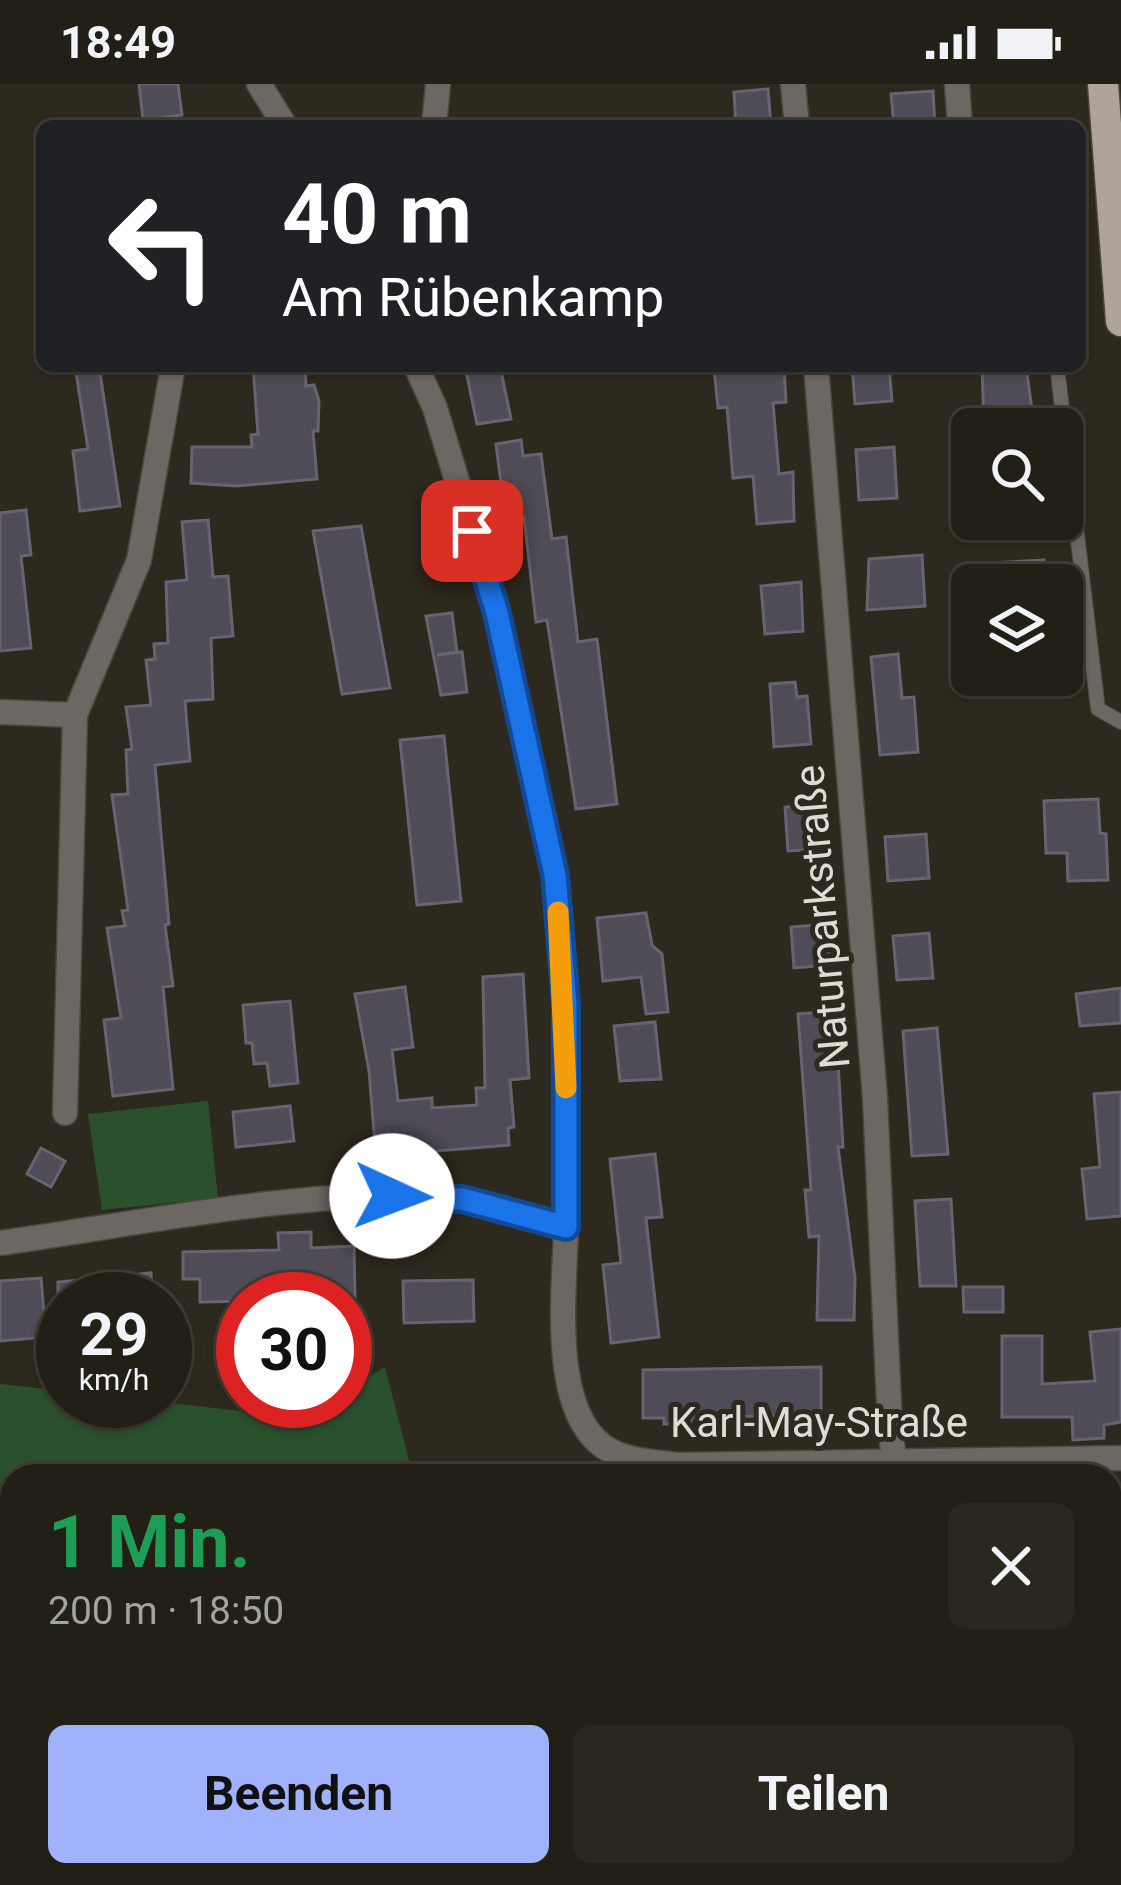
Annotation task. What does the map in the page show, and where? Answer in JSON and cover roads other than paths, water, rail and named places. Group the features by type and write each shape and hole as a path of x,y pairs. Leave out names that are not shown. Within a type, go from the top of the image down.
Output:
{"main road":[{"path":"1103,84 1121,321"}],"street":[{"path":"260,84 281,120"},
{"path":"434,120 437,84"},
{"path":"793,84 796,120"},
{"path":"957,84 960,120"},
{"path":"65,1113 75,715 139,560 172,372"},
{"name":"Karl-May-Straße","path":"419,372 435,408 497,613 555,875 566,1004 569,1391 578,1420 598,1443 640,1460 670,1464"},
{"name":"Naturparkstraße","path":"816,372 874,1075 895,1464"},
{"path":"0,712 75,715"},
{"path":"0,1243 173,1217 423,1195 501,1208 566,1227"},
{"name":"Karl-May-Straße","path":"1008,1464 1121,1458"}],"lane":[{"path":"1058,372 1098,709 1121,722"}]}
